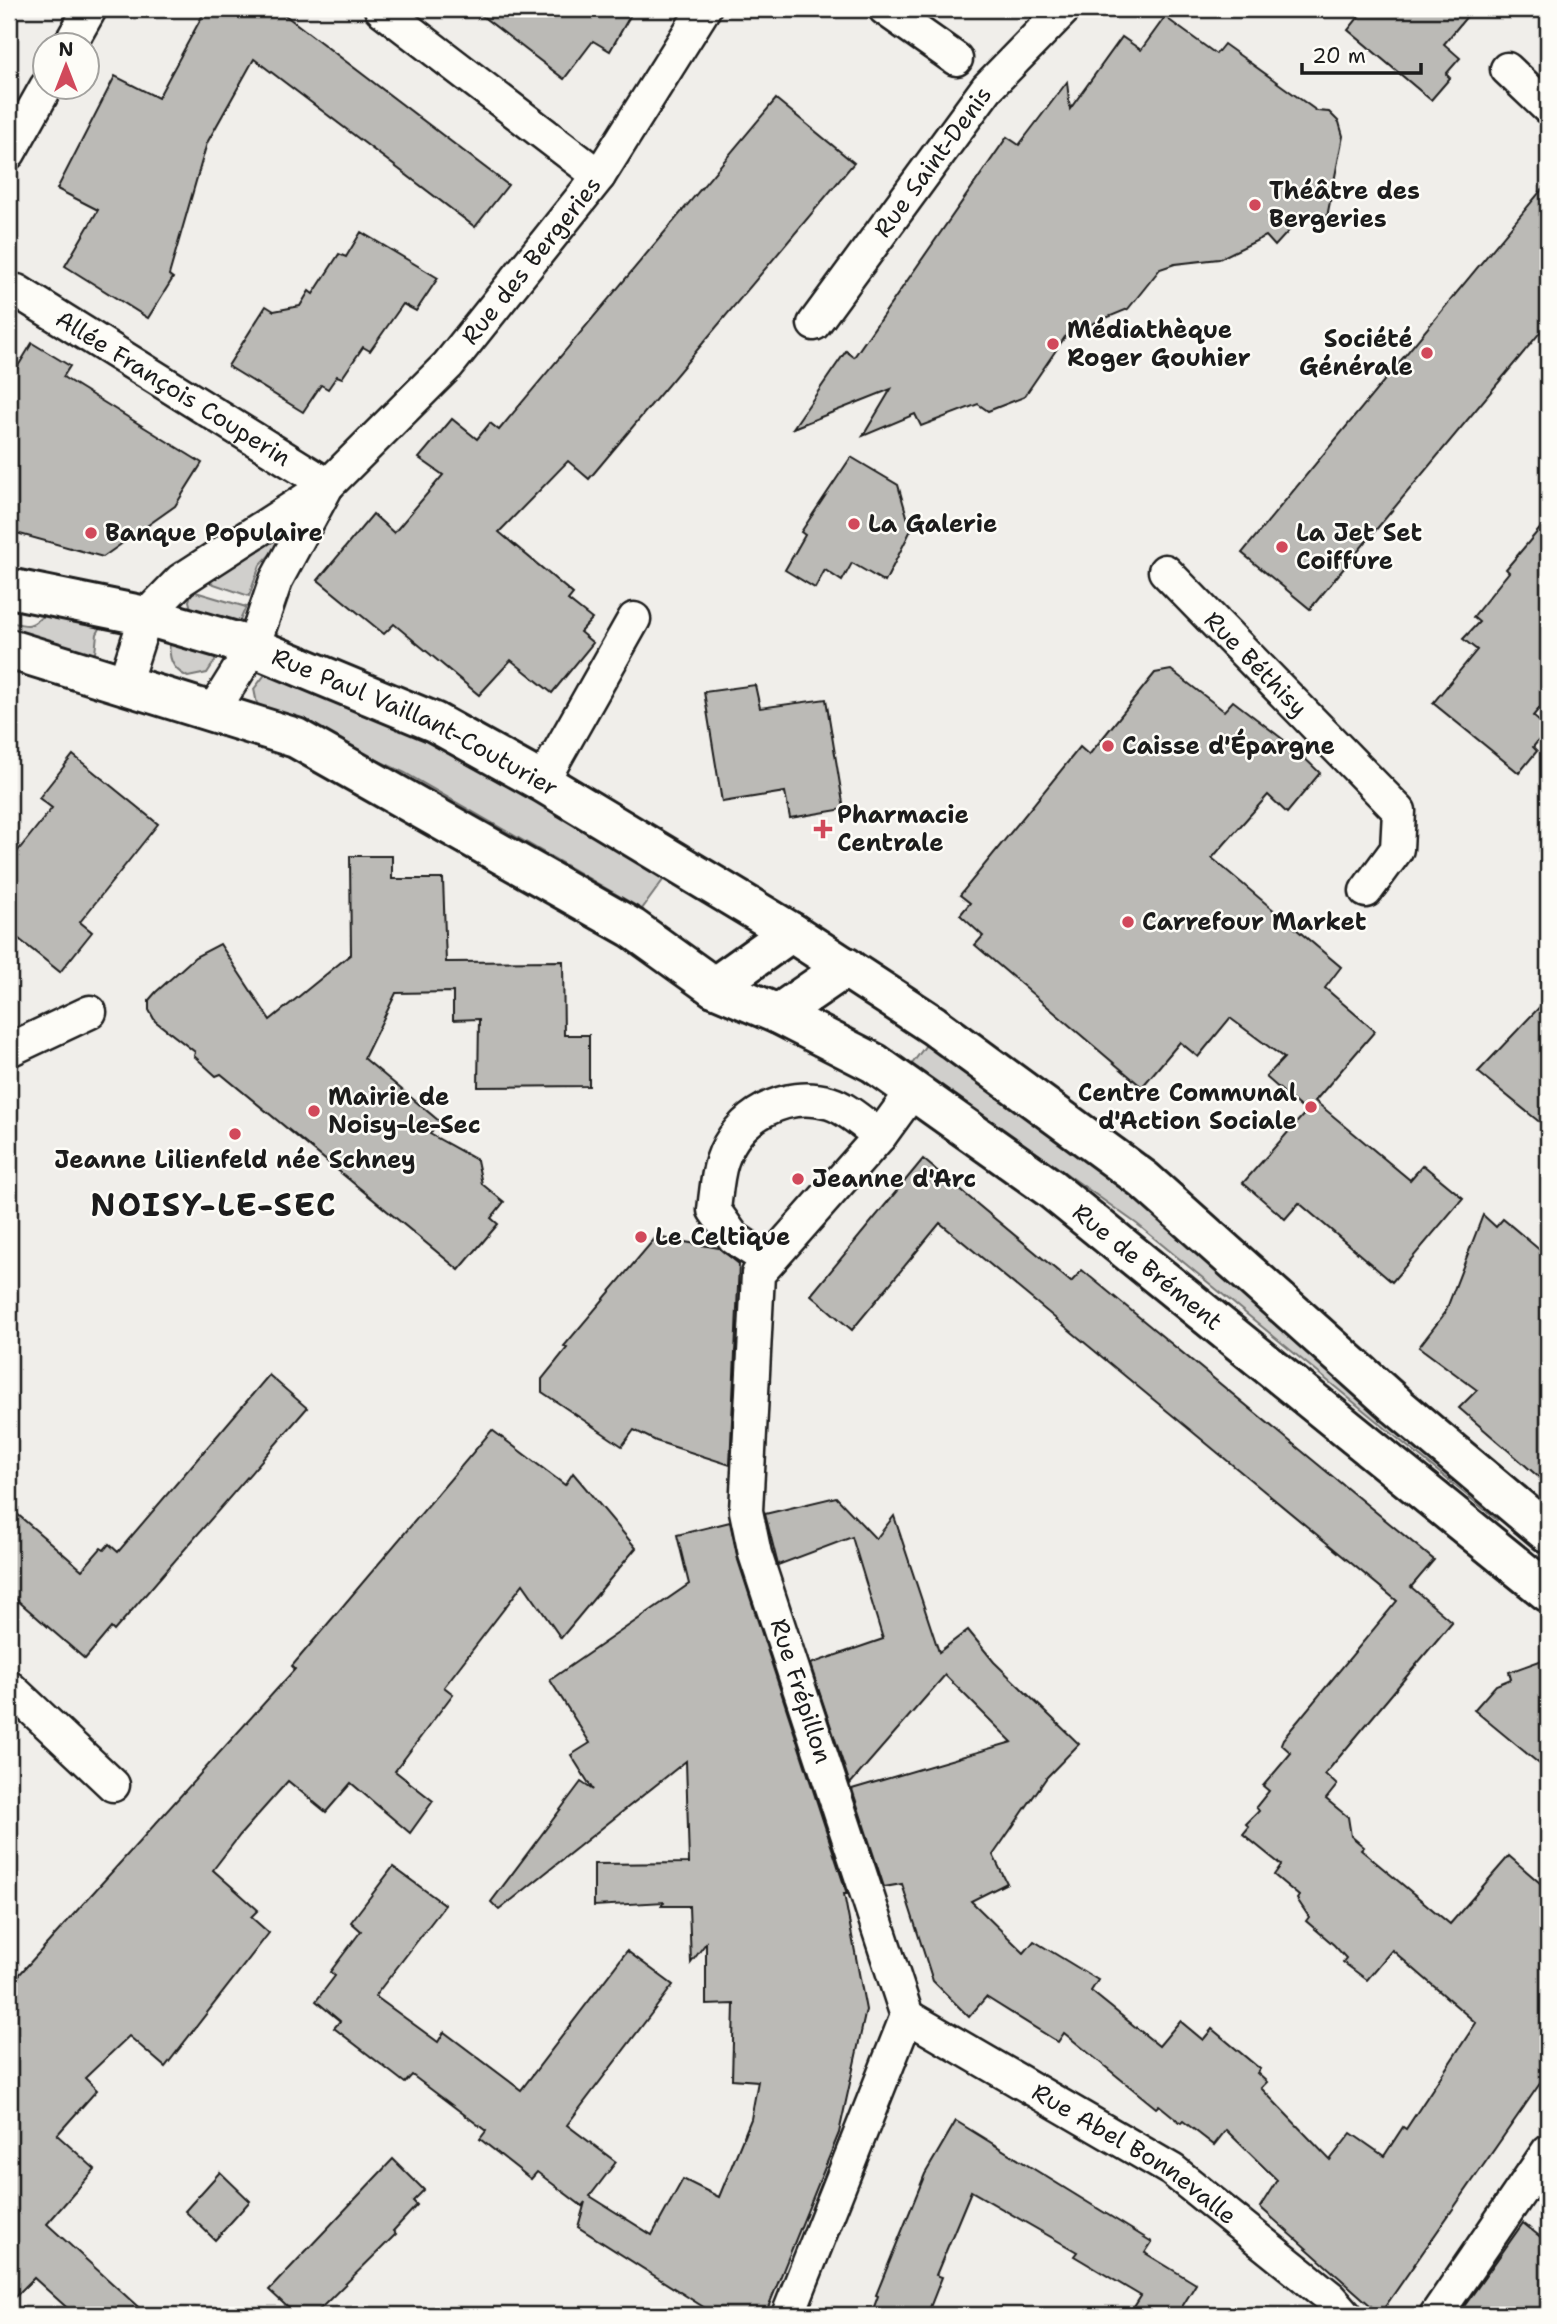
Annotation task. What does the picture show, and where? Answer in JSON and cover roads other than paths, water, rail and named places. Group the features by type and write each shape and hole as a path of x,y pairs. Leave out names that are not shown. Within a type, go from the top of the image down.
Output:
{"main road":[{"name":"Rue Paul Vaillant-Couturier","path":"9,588 146,616 253,647 434,722 542,782 791,932"},
{"path":"9,649 296,738 632,928 715,987 791,932 933,1025 1143,1179 1397,1406 1548,1533"},
{"path":"778,1014 845,967"},
{"name":"Rue de Brément","path":"715,987 778,1014 874,1063 1050,1188 1548,1592"}],"street":[{"path":"77,32 90,9"},
{"path":"381,9 600,176"},
{"name":"Rue des Bergeries","path":"124,684 146,616 181,580 328,485 448,365 600,176 704,9"},
{"path":"885,9 956,59"},
{"name":"Rue Saint-Denis","path":"814,324 988,88 1064,9"},
{"path":"1507,69 1548,108"},
{"path":"9,153 38,102"},
{"name":"Allée François Couperin","path":"17,291 328,485"},
{"name":"Rue des Bergeries","path":"213,711 253,647 275,580 328,485"},
{"name":"Rue Béthisy","path":"1165,571 1399,811 1397,849 1366,891"},
{"path":"542,782 634,619"},
{"path":"9,1050 90,1012"},
{"name":"Rue Frépillon","path":"907,2016 755,1554 746,1511 758,1274 880,1136 912,1092"},
{"path":"769,1261 734,1238 714,1210 722,1160 739,1130 765,1109 796,1097 833,1103 880,1136"},
{"path":"9,1687 113,1785"},
{"path":"788,2315 907,2016"},
{"name":"Rue Abel Bonnevalle","path":"907,2016 1172,2170 1331,2298 1346,2315"},
{"path":"1436,2315 1548,2151"}],"place":[{"name":"Théâtre des Bergeries","path":"1255,205"},
{"name":"Médiathèque Roger Gouhier","path":"1053,344"},
{"name":"Société Générale","path":"1427,353"},
{"name":"La Galerie","path":"854,524"},
{"name":"Banque Populaire","path":"91,533"},
{"name":"La Jet Set Coiffure","path":"1282,547"},
{"name":"Caisse d'Épargne","path":"1108,746"},
{"name":"Pharmacie Centrale","path":"823,829"},
{"name":"Carrefour Market","path":"1128,922"},
{"name":"Centre Communal d'Action Sociale","path":"1311,1107"},
{"name":"Mairie de Noisy-le-Sec","path":"314,1111"},
{"name":"Jeanne Lilienfeld née Schney","path":"235,1134"},
{"name":"Jeanne d'Arc","path":"798,1179"},
{"name":"Le Celtique","path":"641,1237"}],"district":[{"name":"NOISY-LE-SEC","path":"214,1205"}]}
